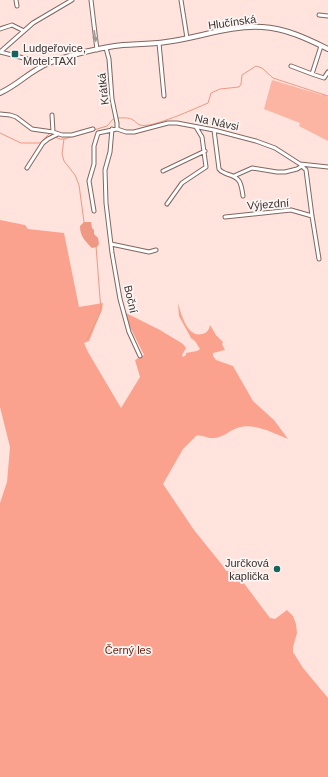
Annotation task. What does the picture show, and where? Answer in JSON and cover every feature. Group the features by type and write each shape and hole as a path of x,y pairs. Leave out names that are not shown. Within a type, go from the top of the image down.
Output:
{"street":[{"path":"16,0 17,6"},
{"path":"0,52 37,21 72,0"},
{"path":"91,0 97,50"},
{"path":"181,0 187,38"},
{"path":"319,14 328,16"},
{"path":"0,29 12,25 24,31"},
{"name":"Hlučínská","path":"0,93 47,64 97,50 125,45 159,43 237,28 263,27 289,33 328,50"},
{"path":"159,43 164,96"},
{"path":"312,74 321,46"},
{"name":"Krátká","path":"106,48 109,59 110,91 118,123 117,128"},
{"name":"Hlučínská","path":"0,52 47,64"},
{"path":"291,66 324,78 328,72"},
{"path":"0,114 16,117 32,129 53,132 56,135"},
{"path":"52,115 53,132"},
{"name":"Na Návsi","path":"94,211 89,181 94,164 94,146 98,133 117,128 126,132 134,132 168,123 196,126 256,141 275,148 301,165 328,167"},
{"path":"167,204 182,183 206,167 202,136 196,126"},
{"path":"27,168 48,139 56,135 66,136 93,129"},
{"name":"Boční","path":"112,129 110,152 105,170 106,203 111,244 120,299 129,332 140,356"},
{"path":"214,130 219,169 221,172 234,176 240,182 243,196"},
{"path":"163,171 205,151"},
{"path":"234,176 252,168 286,172 297,170 301,165 306,170 319,259"},
{"name":"Výjezdní","path":"225,217 291,210 312,216"},
{"path":"111,244 149,252 156,250"},
{"path":"149,252 150,257"}],"shaded area":[{"path":"272,80 322,95 323,94 328,97 328,141 299,126 300,123 264,109"},
{"path":"84,222 91,222 94,234 98,238 99,244 97,247 92,248 82,236 80,226"}],"green space":[{"name":"Černý les","path":"0,220 25,225 28,229 64,233 79,307 103,303 89,341 84,343 121,408 140,377 135,360 144,355 123,313 126,313 160,330 183,344 186,348 182,355 183,357 186,353 200,349 191,338 179,316 178,303 186,324 192,332 204,334 208,331 210,325 216,335 223,342 222,344 225,350 213,353 213,356 216,360 233,366 253,401 274,420 288,439 263,429 250,426 237,428 217,438 196,436 183,449 163,484 194,530 226,571 233,571 237,574 270,618 275,619 287,610 293,616 297,633 293,652 303,668 328,698 328,777 0,777 0,503 7,482 10,447 0,407"}],"waterway":[{"path":"117,118 130,118 139,125 146,125 154,124 174,117 208,103 211,93 220,89 239,87 241,84 242,75 256,66 262,68 273,78 328,96"},
{"path":"55,137 64,139 107,126 114,118"},
{"path":"0,133 21,143 40,143 50,133 53,135"},
{"path":"64,139 62,154 64,161 75,175 79,185 84,222"},
{"path":"87,340 101,311 96,246"}],"place":[{"name":"Ludgeřovice, Motel TAXI","path":"15,54"},
{"name":"Jurčková kaplička","path":"277,569"}]}
